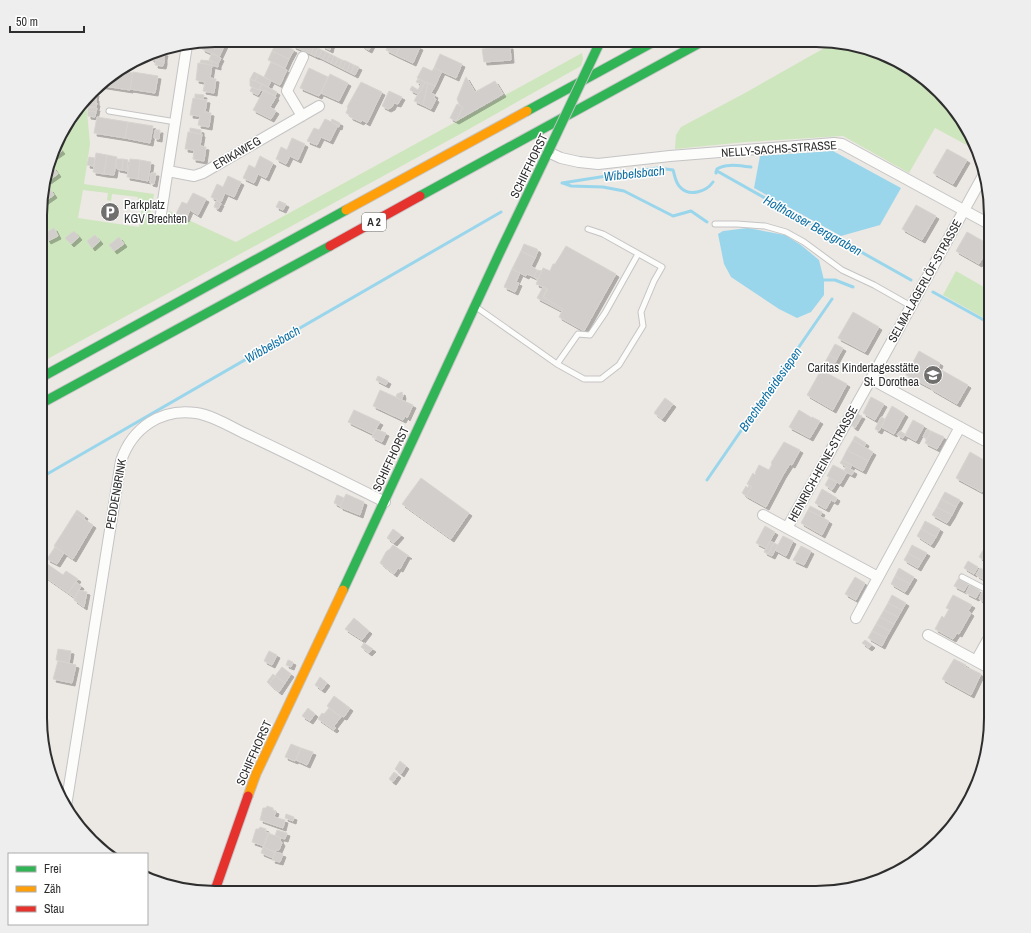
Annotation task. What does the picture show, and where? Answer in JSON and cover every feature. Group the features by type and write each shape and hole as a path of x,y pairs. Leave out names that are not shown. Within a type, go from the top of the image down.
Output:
{"main road":[{"name":"SCHIFFHORST","path":"216,886 256,774 385,502 500,252 598,47"},
{"name":"A 2","path":"47,374 644,47"},
{"name":"A 2","path":"47,400 692,47"}],"street":[{"path":"161,214 186,49"},
{"path":"302,116 287,91 303,57"},
{"name":"ERIKAWEG","path":"168,171 194,176 203,174 319,106"},
{"name":"NELLY-SACHS-STRASSE","path":"548,152 561,158 598,164 670,156 834,143 842,144 984,222"},
{"name":"SELMA-LAGERLÖF-STRASSE","path":"871,379 980,180"},
{"path":"871,379 984,440"},
{"name":"HEINRICH-HEINE-STRASSE","path":"787,528 871,379"},
{"name":"PEDDENBRINK","path":"67,798 121,461 125,449 143,427 161,417 183,412 197,413 257,439 385,502"},
{"path":"856,618 960,427"},
{"name":"HEINRICH-HEINE-STRASSE","path":"763,515 878,577"},
{"path":"928,634 984,665"},
{"path":"976,661 984,647"}],"lane":[{"path":"109,111 176,122"},
{"path":"715,224 765,226 786,232 804,242 842,270 874,285 911,306"},
{"path":"476,306 557,364 584,380 601,379 619,365 643,326 641,312 654,281 662,267 603,234 588,229"},
{"path":"557,364 578,334 590,335 605,314 638,254"},
{"path":"962,577 984,588"}],"green space":[{"path":"826,47 849,50 870,56 900,69 927,89 935,96 956,122 969,146 935,128 909,173 843,136 746,142 675,149 676,135 681,127"},
{"path":"582,53 583,59 581,66 462,133 47,359 48,193 56,161 64,141 69,131 87,107 90,144 84,184 154,194 149,222 167,225 169,211 236,242","holes":["83,190 108,193 107,200 111,201 112,194 138,197 137,206 142,207 139,227 78,218"]},
{"path":"956,271 984,287 984,318 943,295"}],"water":[{"path":"833,151 901,188 880,225 841,236 754,188 760,156"},
{"path":"748,228 785,235 801,245 819,260 824,280 824,295 811,312 797,318 779,309 731,277 724,264 718,234 723,231"}],"building":[{"path":"203,47 224,47 219,57 202,49"},
{"path":"274,47 288,47 294,50 289,59 272,51"},
{"path":"295,47 314,47 311,54"},
{"path":"314,47 318,48 315,56 311,54"},
{"path":"324,47 331,47 330,50"},
{"path":"365,47 370,47 369,50"},
{"path":"388,47 400,47 396,55 386,50"},
{"path":"400,47 420,47 413,63 396,55"},
{"path":"510,47 511,60 484,62 482,49"},
{"path":"318,48 322,50 319,57 315,56"},
{"path":"322,50 326,52 323,59 319,57"},
{"path":"272,51 289,59 285,68 268,60"},
{"path":"326,52 330,54 327,61 323,59"},
{"path":"212,53 221,58 218,64 209,60"},
{"path":"330,54 334,56 331,63 327,61"},
{"path":"440,54 462,64 456,78 434,68"},
{"path":"160,56 164,57 164,62 156,60 156,58"},
{"path":"334,56 338,58 335,65 331,63"},
{"path":"338,58 342,60 339,67 335,65"},
{"path":"156,60 164,62 163,66 155,65"},
{"path":"201,60 212,61 211,65 200,63"},
{"path":"342,60 346,61 343,69 339,67"},
{"path":"212,61 218,64 218,67 211,65"},
{"path":"346,61 350,63 347,71 343,69"},
{"path":"271,62 287,70 280,85 264,77"},
{"path":"198,63 212,65 210,78 216,79 214,93 203,91 205,82 196,80"},
{"path":"350,63 354,65 351,73 347,71"},
{"path":"354,65 359,67 355,75 351,73"},
{"path":"423,67 432,71 434,68 442,71 435,86 417,78"},
{"path":"309,68 328,77 319,96 300,88"},
{"path":"127,72 133,73 130,90 107,86"},
{"path":"133,72 158,76 155,93 130,89"},
{"path":"254,72 258,74 255,81 250,79"},
{"path":"258,74 271,81 268,87 255,81"},
{"path":"330,74 348,83 339,101 321,93"},
{"path":"466,77 475,92 495,81 503,94 456,121 463,107 460,106 457,99"},
{"path":"250,79 262,84 259,90 250,86"},
{"path":"418,79 425,82 418,94 410,90 412,86 418,90 421,84 416,82"},
{"path":"361,82 382,92 367,123 350,117 350,115 346,113 347,107"},
{"path":"425,82 428,84 423,105 414,101"},
{"path":"428,83 435,86 431,93 435,95 434,98 436,99 431,109 423,105"},
{"path":"262,84 277,92 275,96 259,89"},
{"path":"252,87 261,90 258,95 250,91"},
{"path":"264,90 276,97 270,107 276,111 271,119 253,110"},
{"path":"389,91 402,97 398,104 394,103 392,107 388,109 382,106"},
{"path":"195,94 204,95 203,99 195,98"},
{"path":"94,98 96,98 96,103 90,102"},
{"path":"193,98 207,100 205,112 211,113 209,127 198,125 200,116 190,115"},
{"path":"91,102 97,103 96,107 88,107"},
{"path":"457,104 463,107 456,121 450,118"},
{"path":"88,107 97,108 96,112 88,111"},
{"path":"88,111 96,112 95,117 88,116"},
{"path":"97,117 128,122 125,138 94,133"},
{"path":"325,119 338,125 330,141 321,137 317,145 307,141 314,128 319,130"},
{"path":"332,119 340,123 339,127 331,122"},
{"path":"128,122 153,126 150,143 125,138"},
{"path":"190,128 201,130 201,134 190,132"},
{"path":"155,130 160,130 159,139 154,138"},
{"path":"188,132 202,134 200,146 206,147 204,161 193,159 194,150 185,149"},
{"path":"292,138 305,144 298,160 290,156 286,164 276,159 281,147 287,150"},
{"path":"947,149 967,160 953,184 933,173"},
{"path":"96,153 107,155 104,174 93,172"},
{"path":"107,155 117,157 114,175 104,174"},
{"path":"260,156 273,163 266,178 258,174 254,183 243,178 249,165 255,168"},
{"path":"89,157 95,158 94,166 87,165"},
{"path":"116,159 123,159 122,170 117,169 117,165 115,165"},
{"path":"123,159 128,160 127,171 122,170"},
{"path":"130,159 140,160 138,179 127,177"},
{"path":"140,160 151,162 148,181 138,179"},
{"path":"54,168 58,174 51,179"},
{"path":"151,173 156,173 154,184 150,183"},
{"path":"228,176 241,182 234,197 225,193 221,202 211,197 217,184 223,187"},
{"path":"50,189 54,195 47,200 48,193"},
{"path":"193,193 206,199 198,215 190,210 186,219 176,214 182,202 187,204"},
{"path":"216,201 221,203 218,209 214,207"},
{"path":"279,201 286,204 283,210 276,207"},
{"path":"916,205 936,216 922,240 902,229"},
{"path":"54,228 58,236 48,241 47,232"},
{"path":"74,231 79,237 71,244 65,238"},
{"path":"967,232 984,242 984,255 979,264 956,251"},
{"path":"95,235 100,241 92,248 87,241"},
{"path":"119,237 124,244 114,251 109,245"},
{"path":"524,244 537,249 538,251 535,258 521,251"},
{"path":"566,246 616,274 584,331 559,317 563,309 543,297 548,289 536,284 538,280 534,277 538,279 543,268 550,271 553,264 555,264"},
{"path":"521,251 535,258 531,266 537,270 534,277 527,274 526,276 512,269"},
{"path":"512,269 520,273 516,282 519,283 515,292 504,287"},
{"path":"537,270 542,271 538,279 534,277"},
{"path":"543,287 547,289 543,297 563,309 562,311 537,298"},
{"path":"853,312 879,327 865,352 838,338"},
{"path":"835,344 843,348 837,359 829,355"},
{"path":"919,351 940,363 938,368 968,385 957,404 906,375"},
{"path":"829,355 837,359 832,368 824,364"},
{"path":"821,370 847,384 833,410 807,395"},
{"path":"378,376 388,381 386,385 376,380"},
{"path":"380,390 413,405 407,418 405,416 403,420 373,406"},
{"path":"402,392 403,396 401,400 396,397 397,394"},
{"path":"871,397 884,404 875,420 863,413"},
{"path":"665,398 673,404 662,419 654,413"},
{"path":"892,406 905,414 894,434 881,427"},
{"path":"354,410 380,422 373,434 348,422"},
{"path":"799,410 820,421 810,438 789,427"},
{"path":"857,414 862,416 855,428 851,425"},
{"path":"881,417 885,419 879,431 875,429"},
{"path":"913,420 924,426 916,441 905,435"},
{"path":"376,429 386,433 382,442 372,437"},
{"path":"927,429 931,431 927,439 923,437"},
{"path":"900,431 905,434 903,438 897,435"},
{"path":"931,431 944,437 937,449 925,443"},
{"path":"855,436 866,443 864,447 853,440"},
{"path":"853,440 873,452 868,461 847,450"},
{"path":"784,442 800,450 792,465 790,464 783,475 766,507 746,496 752,487 747,484 753,473 755,475 759,465 769,470 772,464 771,463"},
{"path":"847,450 868,461 863,471 842,460"},
{"path":"970,452 984,460 984,488 982,492 956,478"},
{"path":"842,460 852,465 850,469 840,463"},
{"path":"833,465 847,472 840,484 827,476"},
{"path":"846,467 854,471 852,475 844,471"},
{"path":"421,478 469,513 451,539 402,504"},
{"path":"829,478 837,482 832,490 825,485"},
{"path":"749,485 752,487 746,496 742,493 746,486 748,488"},
{"path":"822,489 837,498 835,502 831,500 826,509 815,503"},
{"path":"945,492 960,500 956,507 941,499"},
{"path":"346,494 364,502 360,515 340,507"},
{"path":"337,495 344,498 340,506 334,503"},
{"path":"941,499 956,507 952,515 937,507"},
{"path":"810,506 822,512 820,516 808,510"},
{"path":"937,507 952,515 947,523 932,515"},
{"path":"77,510 85,516 84,519 75,513"},
{"path":"808,510 829,521 822,535 801,523"},
{"path":"75,513 93,525 73,559 54,546"},
{"path":"925,521 940,529 936,537 921,529"},
{"path":"765,526 775,532 766,548 756,543"},
{"path":"393,529 401,535 394,543 387,538"},
{"path":"921,529 936,537 931,545 917,536"},
{"path":"783,536 793,541 786,556 775,550"},
{"path":"770,541 774,543 768,554 764,552"},
{"path":"774,543 778,545 772,556 768,554"},
{"path":"393,545 409,556 407,556 400,569 398,568 394,574 380,563 386,552"},
{"path":"912,545 927,553 922,561 908,553"},
{"path":"801,546 811,551 804,565 793,560"},
{"path":"55,547 64,553 57,564 47,559"},
{"path":"984,548 984,560 979,557"},
{"path":"908,553 922,561 918,568 904,560"},
{"path":"968,561 978,567 974,574 964,568"},
{"path":"47,564 63,575 66,571 78,579 68,593 47,578"},
{"path":"899,568 914,577 910,584 895,576"},
{"path":"980,568 984,570 984,580 976,575"},
{"path":"895,576 910,584 905,592 891,584"},
{"path":"855,577 865,583 856,600 845,594"},
{"path":"958,579 968,584 964,591 954,586"},
{"path":"76,582 81,586 75,598 68,593"},
{"path":"970,585 980,591 976,598 966,593"},
{"path":"78,590 87,592 84,607 74,600"},
{"path":"982,592 984,593 984,602 979,599"},
{"path":"892,595 906,603 902,610 888,603"},
{"path":"953,595 972,605 968,611 971,613 959,634 957,633 953,639 935,629 942,616 944,618 949,609 946,608"},
{"path":"888,603 902,610 898,617 884,610"},
{"path":"884,610 898,617 894,624 880,617"},
{"path":"880,617 894,624 890,631 876,624"},
{"path":"354,618 369,631 362,640 345,629"},
{"path":"876,624 890,631 886,638 872,631"},
{"path":"872,631 886,638 882,646 868,638"},
{"path":"865,640 872,645 869,648 862,643"},
{"path":"364,643 373,649 369,653 361,647"},
{"path":"58,649 71,651 69,663 56,660"},
{"path":"269,651 277,655 272,665 264,661"},
{"path":"954,659 966,665 965,667 981,674 971,695 942,679"},
{"path":"288,660 293,662 291,667 286,665"},
{"path":"58,661 76,665 72,683 53,679"},
{"path":"282,667 291,674 285,683 275,676"},
{"path":"273,674 275,676 269,684 267,682"},
{"path":"275,676 285,683 279,692 269,684"},
{"path":"320,677 327,683 322,690 315,685"},
{"path":"334,696 350,708 344,717 341,717 327,706"},
{"path":"308,708 315,714 310,721 302,716"},
{"path":"329,708 341,717 334,726 336,728 334,730 318,719 322,713 324,714"},
{"path":"291,744 301,748 295,761 285,757"},
{"path":"301,748 313,752 307,765 296,760"},
{"path":"400,761 406,766 401,774 395,769"},
{"path":"394,772 398,775 393,782 389,779"},
{"path":"267,806 276,811 274,817 285,820 283,828 260,820 263,808 266,808"},
{"path":"286,814 294,817 293,821 285,818"},
{"path":"260,827 266,829 265,832 269,833 264,846 252,842 256,829 259,829"},
{"path":"277,830 287,833 285,839 275,836"},
{"path":"268,833 281,838 280,840 282,843 279,850 276,850 275,852 263,847"},
{"path":"263,847 275,852 273,858 261,853"},
{"path":"275,852 283,854 280,862 272,860"}],"waterway":[{"path":"716,172 717,169 725,166 733,165 751,167"},
{"name":"Wibbelsbach","path":"562,183 658,168 673,170 678,185 688,192 702,191 713,182"},
{"name":"Holthauser Berggraben","path":"716,173 717,171 911,280"},
{"path":"563,183 571,186 603,187 624,191 673,216 691,211 707,222"},
{"name":"Wibbelsbach","path":"47,474 501,212"},
{"path":"824,280 835,280 853,287"},
{"name":"Holthauser Berggraben","path":"933,292 984,320"},
{"name":"Brechterheidesiepen","path":"707,480 832,299"}],"traffic: fast":[{"path":"548,152 598,47"},
{"path":"527,111 644,47"},
{"path":"420,196 692,47"},
{"path":"343,590 548,152"},
{"path":"47,374 346,210"},
{"path":"47,400 330,246"}],"traffic: slow":[{"path":"346,210 527,111"},
{"path":"248,796 256,774 343,590"}],"traffic: jam":[{"path":"330,246 420,196"},
{"path":"216,886 248,796"}],"place":[{"name":"Parkplatz KGV Brechten","path":"110,212"},
{"name":"Caritas Kindertagesstätte St. Dorothea","path":"933,375"}]}
